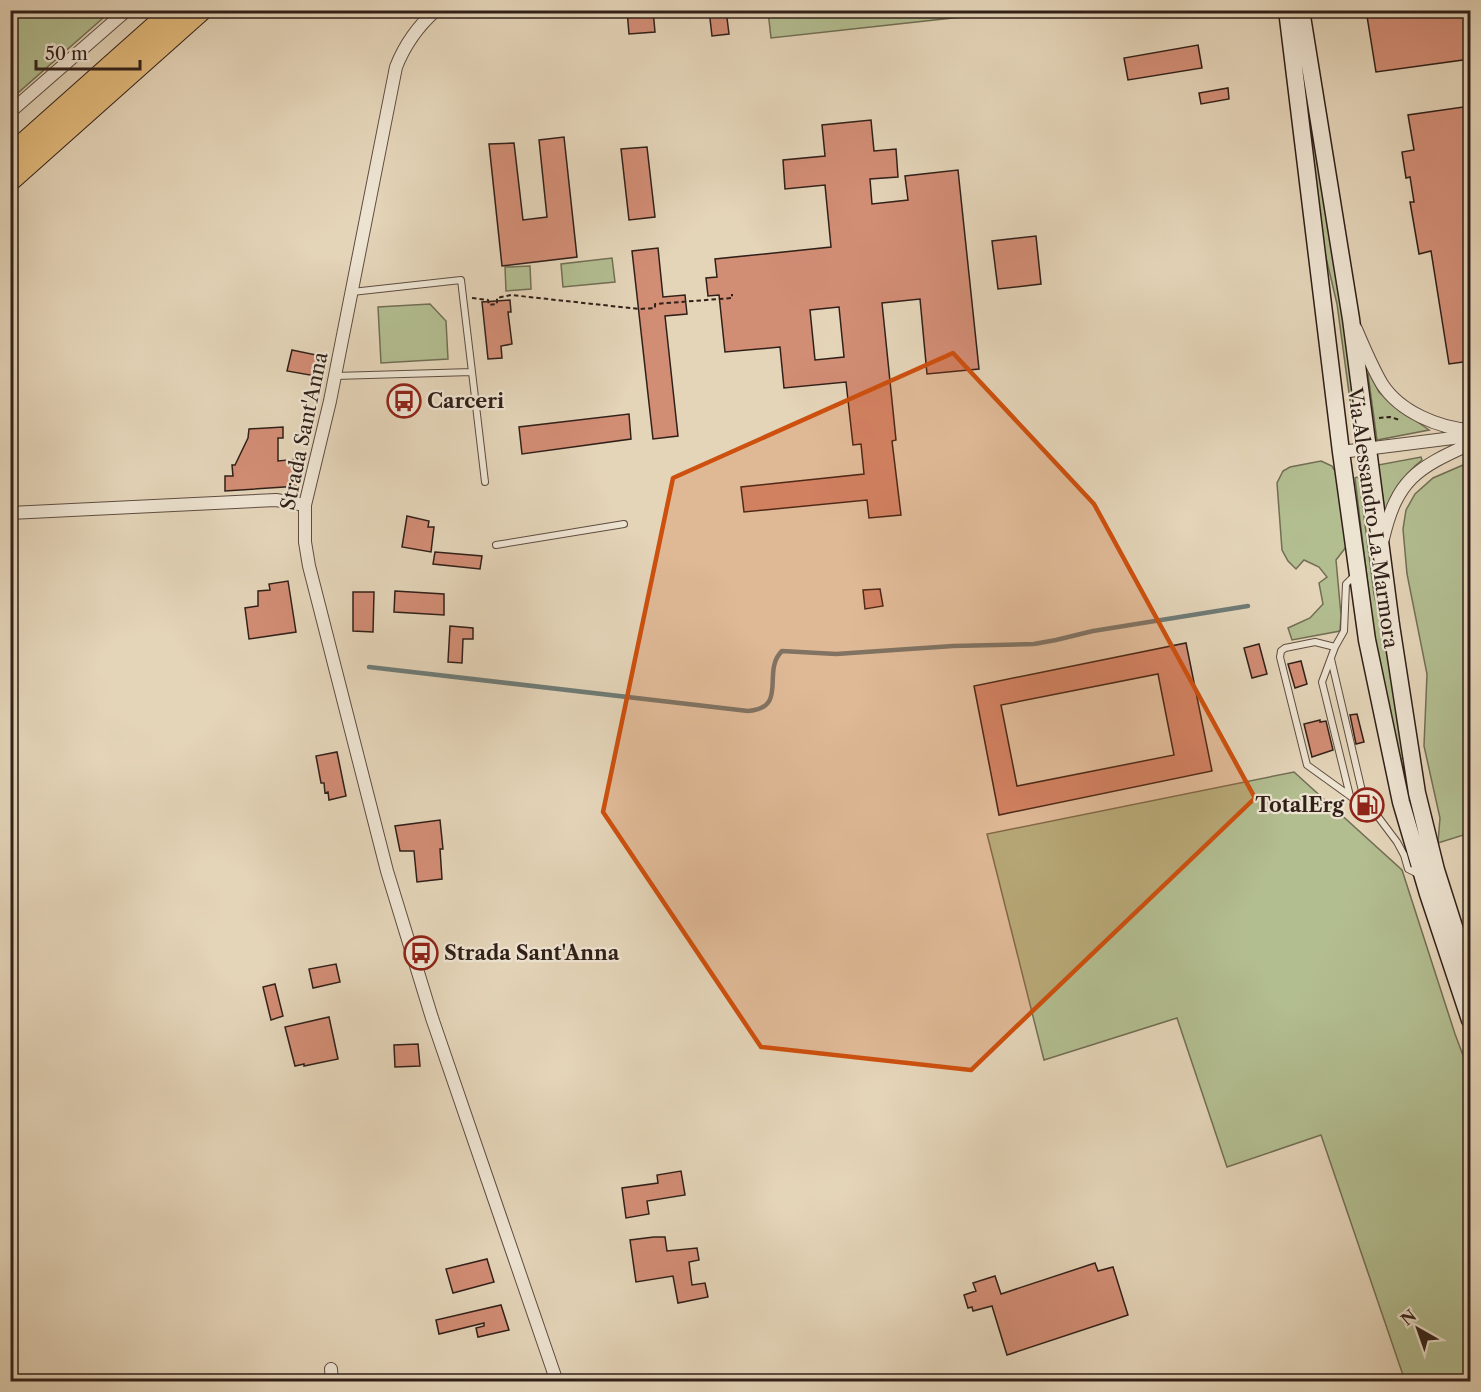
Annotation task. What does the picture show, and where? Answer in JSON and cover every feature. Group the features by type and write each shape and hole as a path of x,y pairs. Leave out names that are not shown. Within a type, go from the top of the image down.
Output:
{"highway":[{"path":"10,155 173,10"},
{"path":"10,181 202,10"}],"main road":[{"name":"Via Alessandro La Marmora","path":"1287,10 1341,452 1367,640 1401,802 1470,1020"},
{"name":"Via Alessandro La Marmora","path":"1301,10 1351,319 1391,625 1421,813 1436,870 1470,977"}],"street":[{"path":"10,112 127,10"},
{"name":"Strada Sant'Anna","path":"436,10 409,39 396,68 336,376 305,505 305,542 309,566 387,872 432,1018 557,1382"},
{"path":"1351,319 1383,386 1403,406 1455,429 1470,430"},
{"path":"1341,452 1470,435"},
{"path":"1381,546 1389,517 1405,484 1427,464 1470,444"},
{"path":"10,513 276,500 305,505"}],"lane":[{"path":"352,292 461,280 484,482"},
{"path":"336,376 472,372"},
{"path":"496,545 624,524"},
{"path":"1350,796 1322,682 1335,647 1344,632 1346,584 1357,574"},
{"path":"1335,647 1315,642 1281,651 1280,657 1307,765 1379,818 1397,842 1408,869 1423,876"},
{"path":"1330,659 1366,808"}],"path":[{"path":"463,298 478,297 488,300 489,305 497,304 497,298 511,295 639,309 655,308 655,304 732,298 732,294"},
{"path":"1364,420 1390,417 1417,426 1423,416"}],"highlighted area":[{"path":"953,353 1094,504 1255,798 971,1070 761,1047 603,812 673,478"}],"green space":[{"path":"11,10 111,10 111,11 11,99"},
{"path":"998,10 998,13 771,38 768,11"},
{"path":"1314,135 1343,308 1355,414 1352,415 1337,304 1324,249 1310,136"},
{"path":"612,258 615,282 563,287 561,264"},
{"path":"530,266 531,289 506,291 505,267"},
{"path":"430,304 446,321 448,359 381,363 378,307"},
{"path":"1368,374 1379,392 1429,430 1377,440"},
{"path":"1421,457 1422,460 1400,483 1385,512 1378,465"},
{"path":"1321,461 1332,466 1337,475 1346,547 1336,560 1341,615 1340,631 1292,640 1288,628 1310,618 1323,604 1319,583 1327,577 1319,567 1304,560 1296,569 1282,550 1277,483 1283,471 1290,467"},
{"path":"1470,462 1470,833 1438,843 1440,818 1424,746 1427,674 1407,574 1403,529 1406,510 1415,494 1433,478"},
{"path":"1355,478 1359,478 1374,594 1385,641 1404,758 1399,760 1374,636"},
{"path":"1294,772 1402,870 1470,1074 1470,1381 1405,1381 1321,1135 1227,1167 1177,1018 1044,1060 987,834"}],"building":[{"path":"627,10 653,10 655,32 629,34"},
{"path":"709,10 726,10 729,34 712,36"},
{"path":"1366,10 1470,10 1470,59 1376,72"},
{"path":"1198,45 1202,68 1128,80 1124,58"},
{"path":"1228,88 1229,99 1201,104 1199,93"},
{"path":"1470,106 1470,361 1449,364 1431,251 1419,254 1410,202 1414,202 1410,177 1406,178 1402,152 1414,150 1408,115"},
{"path":"871,120 874,151 896,149 898,177 870,179 872,204 908,200 905,176 958,170 979,369 927,374 920,299 882,303 896,440 892,441 901,515 869,518 867,500 744,512 741,487 864,474 861,444 853,445 846,382 784,388 780,347 725,352 719,295 708,296 706,278 717,277 715,259 831,247 825,185 785,189 783,160 825,156 822,125","holes":["839,307 844,357 815,360 810,310"]},
{"path":"564,137 577,257 502,266 489,144 514,143 523,220 547,217 539,140"},
{"path":"647,147 655,217 629,220 621,149"},
{"path":"1036,236 1041,284 998,289 992,241"},
{"path":"658,248 663,297 685,295 687,314 665,316 678,436 653,439 632,251"},
{"path":"510,300 511,312 508,312 512,344 501,346 502,358 488,359 482,302"},
{"path":"292,350 326,357 321,377 287,371"},
{"path":"629,414 631,439 522,454 519,427"},
{"path":"283,427 283,438 278,438 278,461 298,459 299,486 225,491 225,476 233,476 232,465 235,465 248,438 249,429"},
{"path":"407,516 429,521 428,527 434,527 431,552 402,547"},
{"path":"435,552 482,556 480,569 433,564"},
{"path":"288,581 296,632 249,639 245,608 258,606 258,591 270,590 269,584"},
{"path":"880,589 883,606 865,609 863,590"},
{"path":"395,591 444,594 444,615 394,612"},
{"path":"353,592 374,592 373,632 353,631"},
{"path":"450,626 473,628 473,639 463,639 462,663 448,662"},
{"path":"1186,643 1212,771 999,815 974,686","holes":["1158,674 1174,755 1017,786 1001,705"]},
{"path":"1259,644 1267,674 1252,678 1244,648"},
{"path":"1301,661 1307,684 1295,688 1288,664"},
{"path":"1357,714 1364,742 1356,744 1350,715"},
{"path":"1320,720 1320,722 1326,721 1333,750 1312,757 1304,724"},
{"path":"337,752 346,796 329,800 328,792 325,793 324,783 321,783 316,756"},
{"path":"440,820 443,849 440,849 442,879 417,882 414,851 400,851 395,826"},
{"path":"336,964 340,982 313,988 309,969"},
{"path":"275,984 283,1016 271,1020 263,987"},
{"path":"329,1017 338,1059 295,1066 285,1027"},
{"path":"418,1044 420,1066 395,1067 394,1045"},
{"path":"681,1171 685,1195 647,1201 649,1214 626,1218 622,1188 658,1183 657,1175"},
{"path":"665,1237 667,1251 697,1248 699,1260 689,1262 692,1285 705,1283 708,1297 678,1303 673,1276 636,1282 630,1240"},
{"path":"487,1259 494,1282 453,1293 446,1269"},
{"path":"1095,1263 1098,1271 1113,1267 1128,1315 1007,1355 992,1306 973,1311 972,1307 968,1308 964,1295 976,1291 973,1283 995,1276 1001,1294"},
{"path":"501,1305 509,1330 478,1337 476,1328 484,1326 484,1323 439,1334 436,1320"}],"waterway":[{"path":"369,667 748,711 768,703 776,659 782,651 836,654 953,646 1034,644 1093,631 1248,606"}],"place":[{"name":"Carceri","path":"404,401"},
{"name":"TotalErg","path":"1367,805"},
{"name":"Strada Sant'Anna","path":"421,953"}]}
